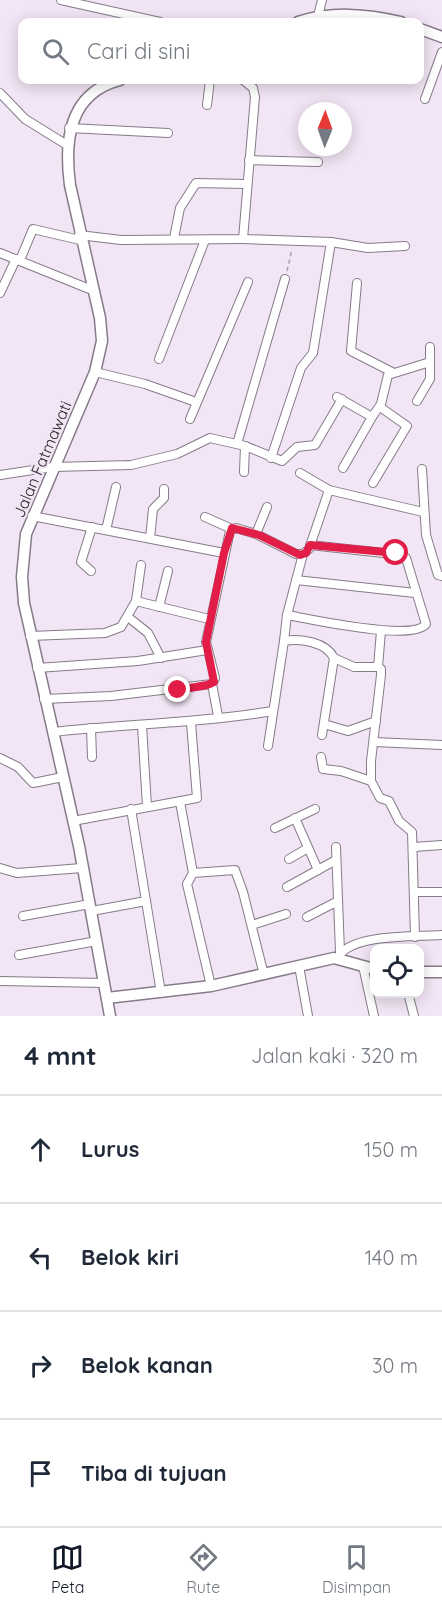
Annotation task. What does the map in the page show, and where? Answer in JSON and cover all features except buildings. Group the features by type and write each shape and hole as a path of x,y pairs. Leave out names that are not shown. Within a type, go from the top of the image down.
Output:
{"street":[{"path":"61,0 142,18"},
{"path":"318,16 321,0"},
{"path":"311,18 318,16 380,18"},
{"path":"424,30 442,37"},
{"path":"425,99 442,52"},
{"name":"Jalan Fatmawati","path":"109,84 86,98 69,128 67,145 67,166 80,238 100,318 102,341 95,372 32,516 23,553 22,576 30,636 73,821 110,1016"},
{"path":"207,105 210,84"},
{"path":"243,239 255,93 247,84"},
{"path":"0,93 24,119 67,145"},
{"path":"69,128 168,133"},
{"path":"249,160 318,162"},
{"path":"174,238 180,208 196,183 247,184"},
{"path":"0,293 33,228 80,238 121,240 174,238 294,240 331,242 368,248 405,246"},
{"path":"159,359 206,240"},
{"path":"271,458 301,368 314,353 331,242"},
{"path":"0,253 92,290"},
{"path":"244,472 241,445 285,279"},
{"path":"190,419 248,282"},
{"path":"357,283 351,351 392,372 430,362"},
{"path":"417,401 430,379 430,347"},
{"path":"95,372 146,384 196,402"},
{"path":"343,468 380,407 384,386 392,372"},
{"path":"0,475 53,467 131,465 177,454 210,438 241,445 282,461 297,447 315,445 340,398 372,417"},
{"path":"373,483 406,426 380,407"},
{"path":"422,469 423,512 428,546 438,575 442,576"},
{"path":"300,473 329,490 423,512"},
{"path":"106,530 116,487"},
{"path":"150,538 153,508 164,498 164,489"},
{"path":"268,746 287,615 303,554 310,545 329,490"},
{"path":"256,534 267,507"},
{"path":"32,516 224,553"},
{"path":"205,517 232,528 256,534 296,554 303,554"},
{"path":"91,571 81,562 92,527"},
{"path":"218,716 212,684 215,678 207,650 209,619 232,528"},
{"path":"287,615 381,631 424,628 426,624 406,558 402,555 310,545"},
{"path":"30,636 105,633 121,627 136,601 141,565"},
{"path":"159,607 168,571"},
{"path":"296,580 415,593"},
{"path":"136,601 209,619"},
{"path":"128,617 148,633 161,658"},
{"path":"381,631 378,667 381,669 381,675 374,742 371,748 370,781 380,798 389,801 393,806 399,821 410,828 414,847 415,937"},
{"path":"284,641 309,642 324,647 334,658 354,667 378,667"},
{"path":"37,668 161,658 207,650"},
{"path":"322,735 334,658"},
{"path":"45,699 111,696 212,684"},
{"path":"53,732 191,723 218,716 273,711"},
{"path":"324,724 348,731 376,721"},
{"path":"73,821 147,806 195,800 198,796 191,723"},
{"path":"142,726 147,806"},
{"path":"91,728 92,757"},
{"path":"374,742 442,745 442,738"},
{"path":"321,757 323,769 370,781"},
{"path":"0,758 18,767 33,783 63,777"},
{"path":"180,802 192,873 187,884 211,986"},
{"path":"131,809 161,993"},
{"path":"275,828 315,809"},
{"path":"295,818 318,870"},
{"path":"414,847 442,845"},
{"path":"336,847 339,955"},
{"path":"289,859 308,848"},
{"path":"287,887 336,860"},
{"path":"0,868 17,873 82,868"},
{"path":"192,873 235,870 264,975"},
{"path":"414,892 442,892"},
{"path":"23,916 146,901"},
{"path":"308,917 338,901"},
{"path":"252,925 286,914"},
{"path":"107,998 211,986 264,975 339,955 353,944 376,939 442,935"},
{"path":"19,955 97,941"},
{"path":"339,955 370,968"},
{"path":"299,966 308,1016"},
{"path":"363,966 374,1016"},
{"path":"424,972 442,972"},
{"path":"0,981 104,983"},
{"path":"409,998 414,1016"}],"path":[{"path":"285,279 294,240"}],"route":[{"path":"178,690 214,682 214,672 206,642 228,533 232,528 259,535 300,555 306,553 310,545 396,553"}]}
